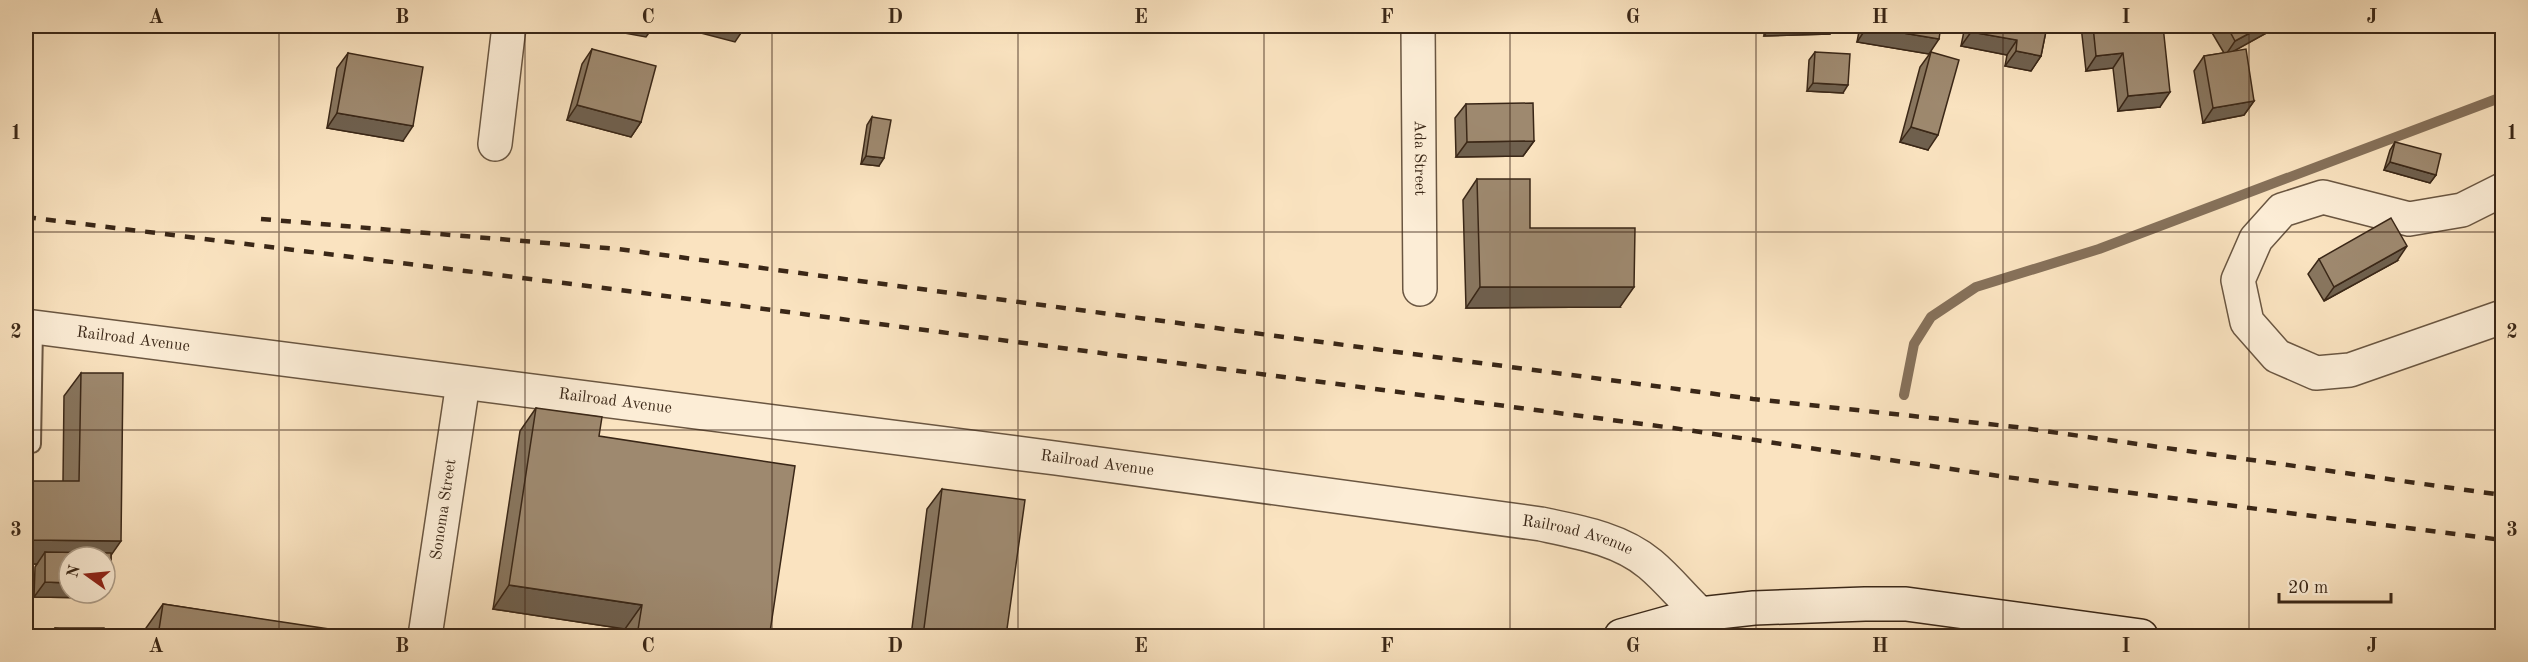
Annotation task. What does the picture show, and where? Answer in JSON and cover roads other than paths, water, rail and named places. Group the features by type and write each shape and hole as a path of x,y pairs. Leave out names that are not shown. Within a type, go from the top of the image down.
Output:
{"street":[{"path":"495,144 509,26"},
{"name":"Ada Street","path":"1418,26 1420,289"},
{"path":"2502,190 2462,210 2409,219 2323,197 2282,210 2256,239 2238,279 2247,322 2277,356 2316,373 2350,370 2502,317"},
{"name":"Railroad Avenue","path":"30,326 1055,458 1541,524 1603,539 1634,554 1649,564 1700,614"},
{"name":"Sonoma Street","path":"425,636 463,383"},
{"path":"1621,636 1700,614 1824,604 1906,604 2141,636"}],"lane":[{"path":"26,444 32,444 30,326"}],"waterway":[{"path":"1904,395 1914,344 1931,317 1976,287 2099,249 2502,97"}],"railway":[{"path":"26,217 612,289 1673,428 2006,477 2502,540"},
{"path":"261,219 618,249 1753,399 2016,427 2502,495"}]}
